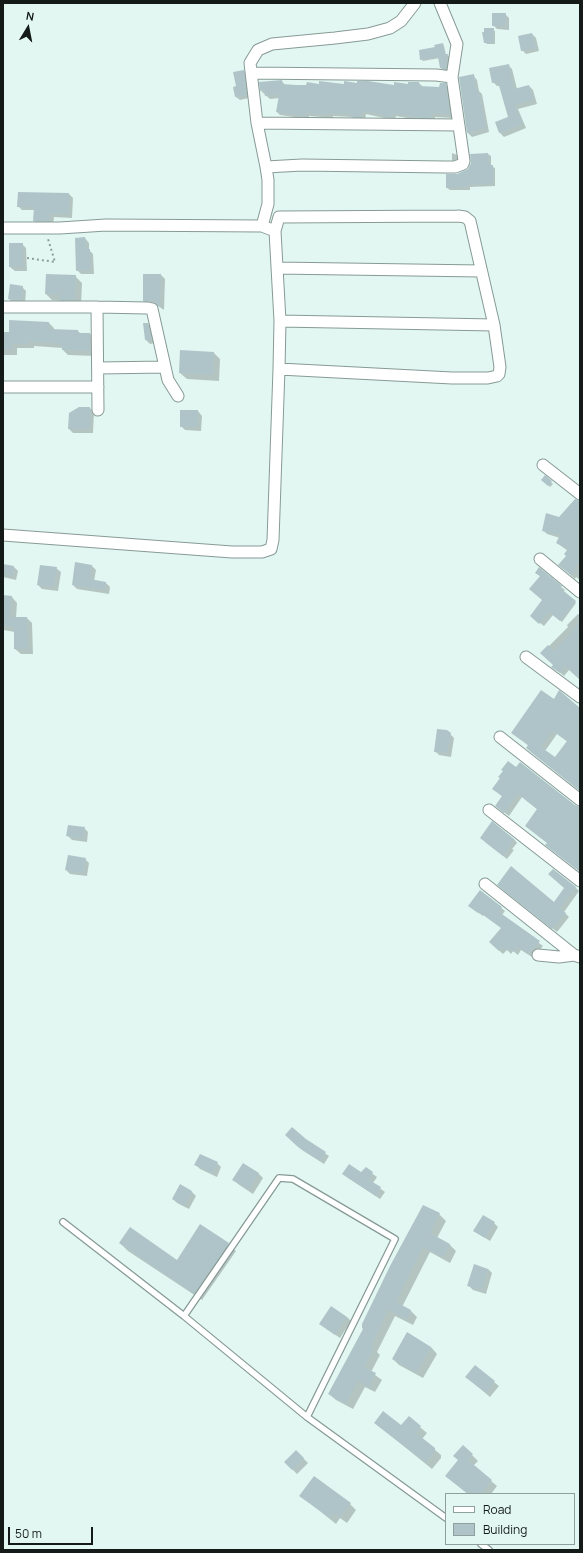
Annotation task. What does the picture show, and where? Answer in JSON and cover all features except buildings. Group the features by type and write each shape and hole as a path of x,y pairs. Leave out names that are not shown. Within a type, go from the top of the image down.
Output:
{"street":[{"path":"262,226 268,204 268,180 257,123 250,63 258,50 272,44 362,35 390,28 401,21 415,3"},
{"path":"266,167 302,165 455,167 460,165 464,161 452,77 457,44 440,3"},
{"path":"252,73 436,75 452,77"},
{"path":"257,123 459,125"},
{"path":"3,535 232,552 262,552 271,549 273,540 280,321 275,231 279,217 465,217 470,221 494,325 500,367 499,374 497,376 488,378 393,376 279,369"},
{"path":"3,228 106,225 262,226 275,231"},
{"path":"277,268 482,271"},
{"path":"3,308 96,307 152,309 168,380 178,396"},
{"path":"96,307 98,410"},
{"path":"280,321 494,325"},
{"path":"98,368 165,367"},
{"path":"3,387 98,387"},
{"path":"543,464 580,494"},
{"path":"540,559 580,592"},
{"path":"526,657 580,697"},
{"path":"500,737 580,800"},
{"path":"489,810 580,882"},
{"path":"485,884 577,956"},
{"path":"538,955 559,957 577,956"}],"lane":[{"path":"184,1316 279,1178 293,1179 396,1239 307,1417"},
{"path":"63,1222 184,1316 307,1417 445,1517"}],"path":[{"path":"27,258 55,262 44,228"}]}
